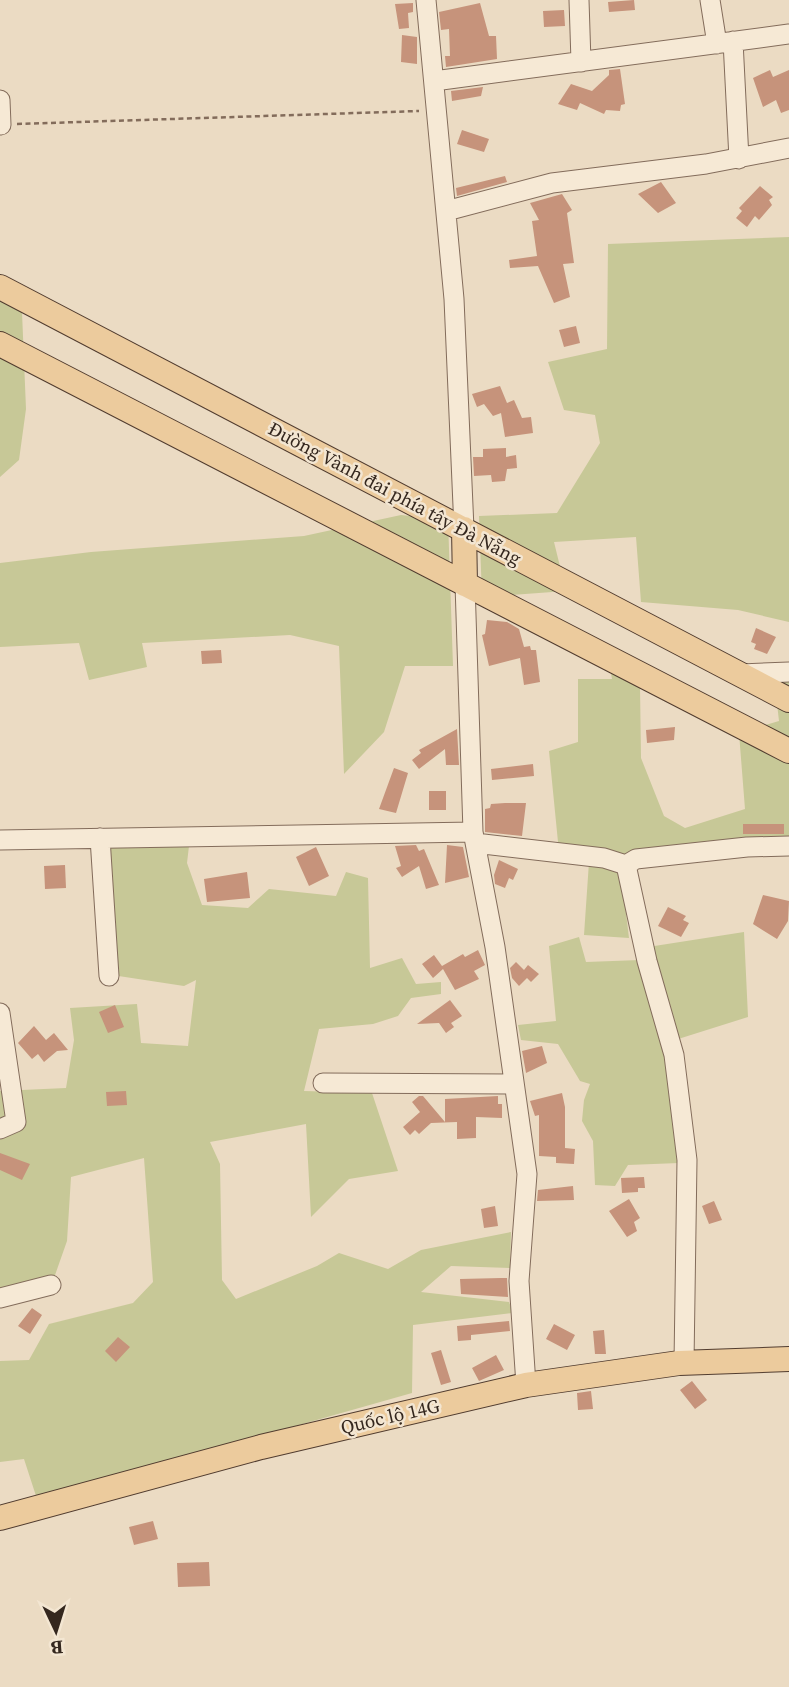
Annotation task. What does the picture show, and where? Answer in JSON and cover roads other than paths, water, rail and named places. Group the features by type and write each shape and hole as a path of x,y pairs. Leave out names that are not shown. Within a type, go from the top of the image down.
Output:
{"main road":[{"name":"Đường Vành đai phía tây Đà Nẵng","path":"0,287 789,700"},
{"path":"0,344 789,751"},
{"path":"464,530 465,584"},
{"name":"Quốc lộ 14G","path":"0,1518 261,1447 526,1385 684,1363 789,1359"}],"street":[{"path":"426,0 454,299 464,530"},
{"path":"579,0 581,62"},
{"path":"710,0 725,43 739,159"},
{"path":"434,81 789,34"},
{"path":"0,100 1,125"},
{"path":"446,211 552,183 739,159 789,148"},
{"path":"465,584 474,837 495,947 527,1174 519,1281 526,1385"},
{"path":"741,674 789,672"},
{"path":"0,840 474,837 604,858 626,865 650,858 747,847 789,846"},
{"path":"100,838 109,976"},
{"path":"626,865 647,961 674,1055 685,1147 684,1363"},
{"path":"0,1013 16,1122 0,1129"},
{"path":"323,1083 514,1084"},
{"path":"0,1298 51,1285"}]}
